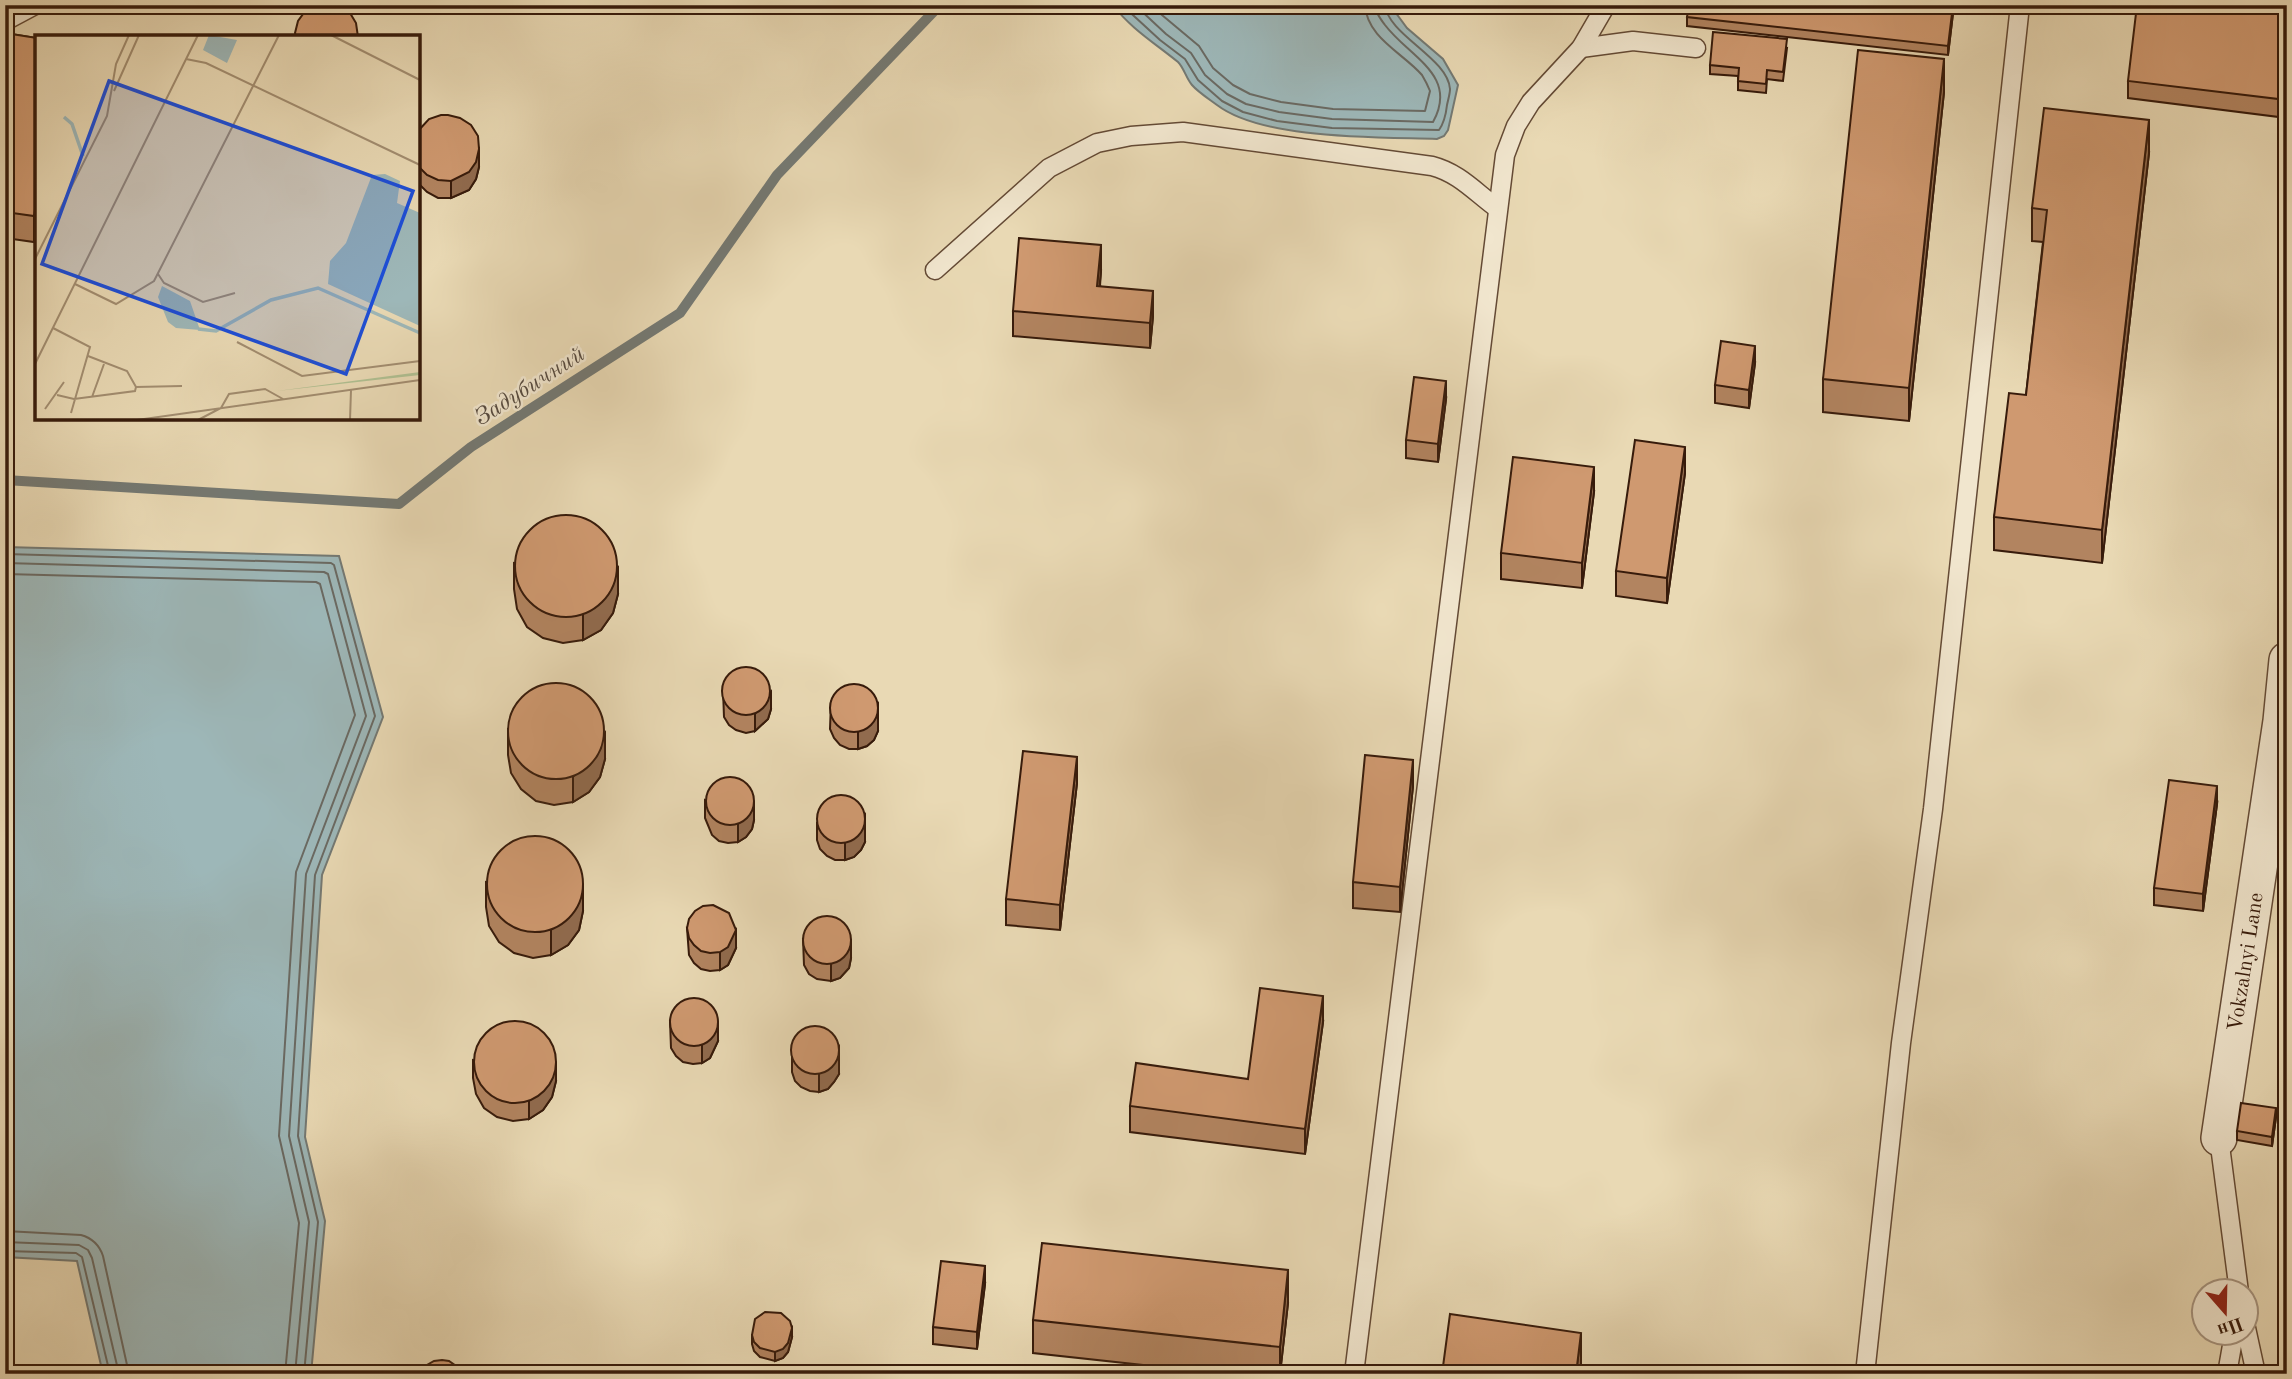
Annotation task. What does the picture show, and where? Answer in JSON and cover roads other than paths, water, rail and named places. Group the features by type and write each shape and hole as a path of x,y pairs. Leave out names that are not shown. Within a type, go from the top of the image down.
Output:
{"street":[{"name":"Vokzalnyi Lane","path":"2219,1138 2281,721 2287,660"}],"lane":[{"path":"5,21 35,5"},
{"path":"1354,1374 1505,155 1516,126 1531,103 1581,48 1606,5"},
{"path":"1865,1374 1901,1043 1933,809 2020,5"},
{"path":"1581,48 1633,41 1696,48"},
{"path":"934,270 1049,168 1097,143 1131,136 1183,132 1432,166 1459,177 1497,208"},
{"path":"2219,1138 2237,1278"},
{"path":"2227,1374 2232,1348"},
{"path":"2250,1348 2256,1374"}],"water":[{"path":"1113,5 1390,5 1407,28 1443,59 1458,85 1448,130 1444,136 1437,139 1354,137 1292,131 1237,116 1197,90 1178,62 1135,28"},
{"path":"5,547 339,556 383,717 322,875 305,1137 325,1221 311,1374 103,1374 77,1261 5,1257"}],"waterway":[{"name":"Задубичний","path":"5,480 399,504 471,447 680,313 777,175 940,5"}]}
